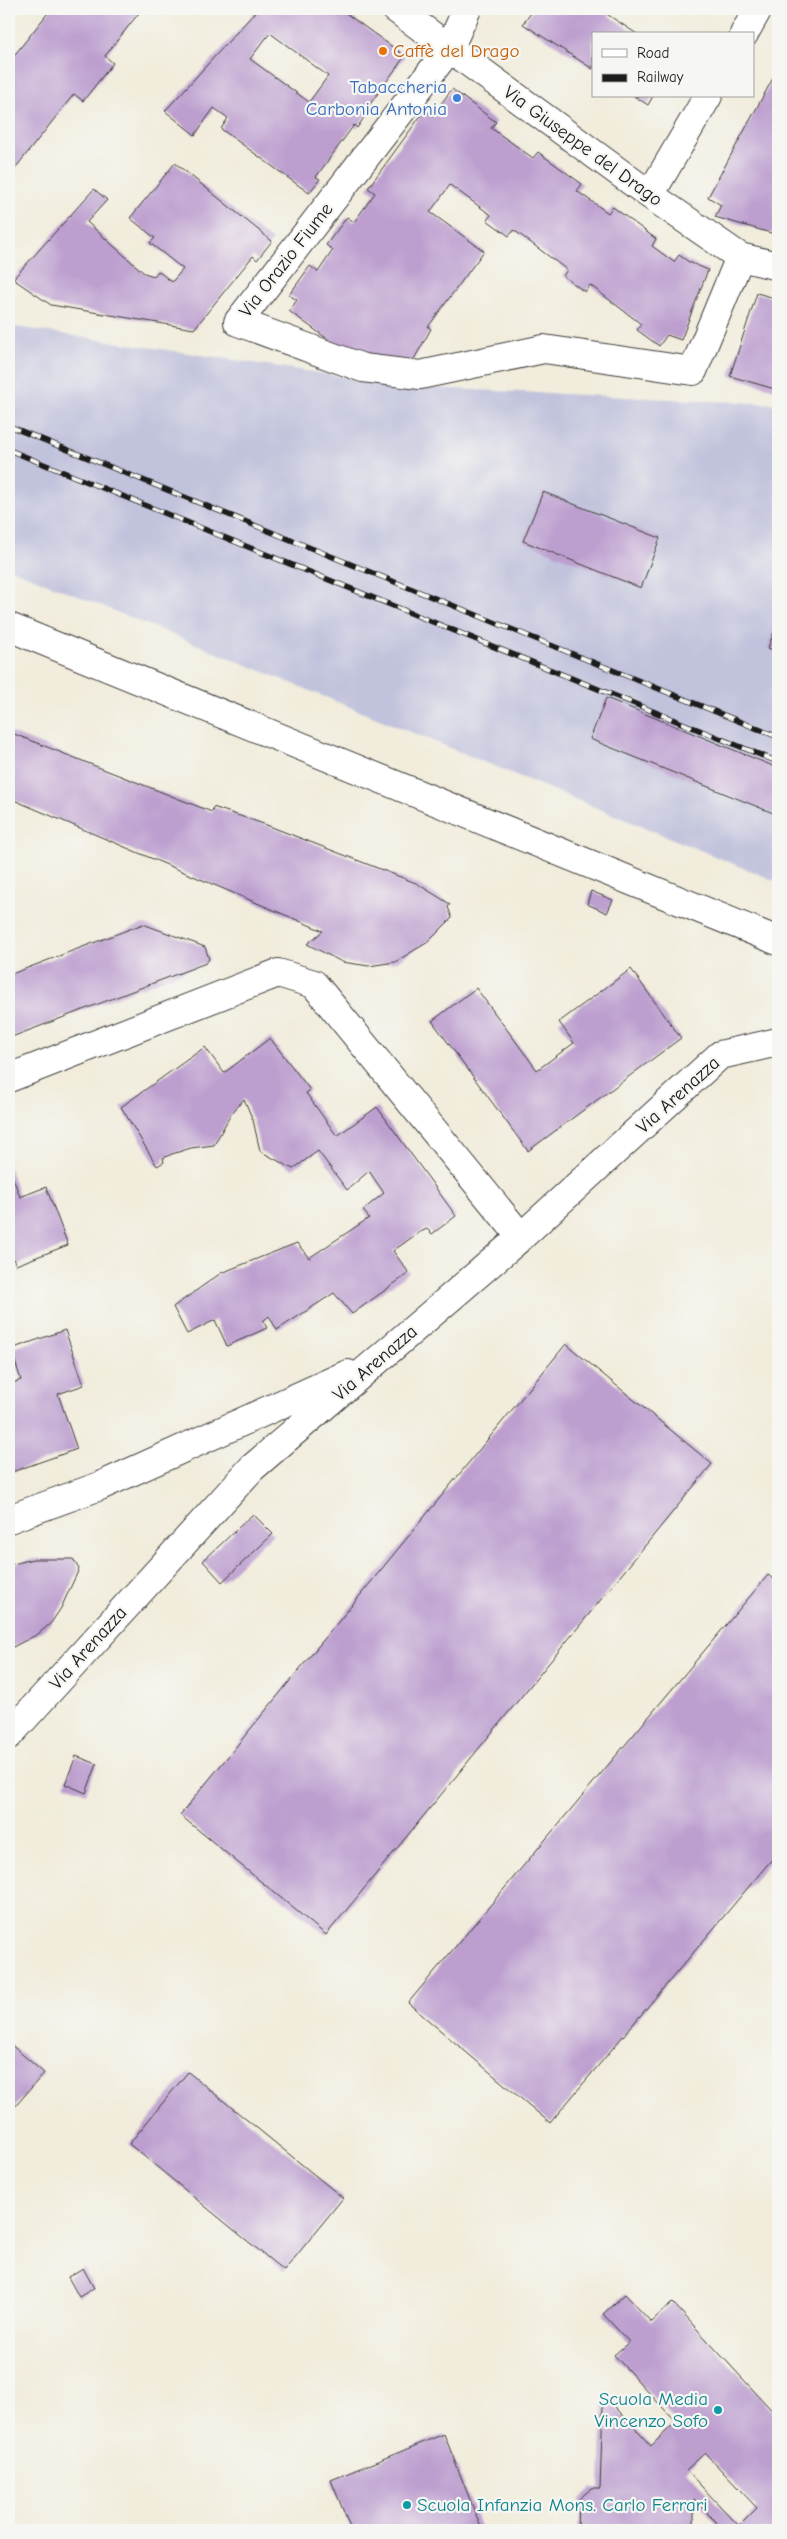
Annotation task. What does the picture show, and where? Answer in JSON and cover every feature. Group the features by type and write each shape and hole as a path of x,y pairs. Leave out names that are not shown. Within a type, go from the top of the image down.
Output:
{"street":[{"name":"Via Giuseppe del Drago","path":"396,9 650,195 740,257 778,266"},
{"name":"Via Orazio Fiume","path":"467,9 449,49 238,322 363,368 420,375 544,349 693,371 740,257"},
{"path":"745,32 758,9"},
{"path":"650,195 707,98"},
{"path":"9,627 778,941"},
{"path":"9,1078 278,973 314,984 522,1238"},
{"name":"Via Arenazza","path":"9,1735 252,1468 522,1238 720,1055 778,1042"},
{"path":"9,1519 100,1486 377,1361"}],"shaded area":[{"path":"9,326 411,387 778,404 778,882 9,568"}],"building":[{"path":"51,9 142,9 105,56 113,63 83,101 74,94 9,176 9,62"},
{"path":"258,9 340,9 405,56 365,111 367,113 357,128 354,125 316,177 320,179 309,193 221,129 228,118 214,108 195,135 165,111","holes":["270,33 328,76 309,102 250,59"]},
{"path":"534,9 599,9 634,32 592,32 592,68 523,24"},
{"path":"778,69 778,235 715,217 721,205 708,197"},
{"path":"452,89 496,122 491,128 533,158 538,152 582,184 577,191 608,213 613,207 656,239 652,246 674,262 679,255 689,262 708,270 681,340 667,335 659,346 637,330 641,324 590,285 585,292 563,276 567,270 514,230 509,236 487,220 491,215 450,185 430,212 484,251 428,327 431,329 409,368 348,354 289,311 297,300 289,295 310,266 318,272 333,250 326,245 347,217 354,222 375,193 368,188 425,110 432,116"},
{"path":"637,98 652,98 648,105"},
{"path":"175,163 272,241 257,260 253,256 194,329 51,305 13,279 94,189 107,200 87,222 144,273 154,276 158,271 172,282 183,269 150,243 155,238 130,218"},
{"path":"757,293 778,299 778,390 730,376"},
{"path":"543,492 660,538 641,588 523,541"},
{"path":"776,627 778,628 778,652 768,648"},
{"path":"606,698 778,768 778,815 590,739"},
{"path":"9,732 212,812 213,807 264,824 416,883 450,904 448,907 452,918 428,942 395,962 369,966 342,962 307,944 323,931 9,798"},
{"path":"591,891 613,900 607,913 587,904"},
{"path":"143,924 205,947 209,959 206,963 9,1038 9,975"},
{"path":"631,969 681,1038 528,1151 432,1021 476,988 537,1070 574,1043 559,1022"},
{"path":"270,1038 310,1090 306,1093 337,1136 377,1107 456,1216 432,1234 427,1229 418,1233 393,1251 409,1273 352,1314 334,1293 277,1330 269,1316 263,1321 267,1328 227,1346 215,1320 187,1334 173,1307 221,1273 297,1243 309,1258 369,1218 363,1210 384,1193 369,1171 347,1190 318,1151 293,1169 260,1151 253,1120 244,1099 231,1114 214,1145 191,1148 172,1154 163,1158 164,1162 157,1166 121,1107 205,1047 224,1073"},
{"path":"9,1167 20,1197 46,1187 68,1245 16,1265 9,1250"},
{"path":"65,1330 84,1385 58,1394 77,1449 9,1473 9,1384 21,1380 11,1349"},
{"path":"566,1344 712,1464 326,1935 180,1815"},
{"path":"253,1514 273,1534 222,1582 203,1561"},
{"path":"33,1559 73,1559 79,1569 61,1608 51,1623 38,1634 9,1649 9,1565"},
{"path":"768,1575 778,1583 778,1852 550,2123 408,2003"},
{"path":"76,1756 97,1764 86,1793 65,1784"},
{"path":"9,2043 44,2073 13,2109 9,2105"},
{"path":"188,2072 343,2198 284,2271 129,2144"},
{"path":"83,2268 94,2288 79,2297 68,2277"},
{"name":"Scuola Media Vincenzo Sofo","path":"625,2294 651,2322 672,2302 778,2417 778,2530 723,2530 694,2499 694,2530 578,2530 579,2499 592,2488 600,2488 603,2403 608,2399 651,2446 676,2422 614,2355 629,2342 603,2314","holes":["705,2453 757,2508 739,2526 686,2470"]},
{"name":"Scuola Infanzia Mons. Carlo Ferrari","path":"444,2434 482,2530 351,2530 331,2480"}],"railway":[{"path":"9,426 778,737"},
{"path":"9,450 778,762"}],"place":[{"name":"Caffè del Drago","path":"383,51"},
{"name":"Tabaccheria Carbonia Antonia","path":"457,98"},
{"name":"Scuola Media Vincenzo Sofo","path":"718,2410"},
{"name":"Scuola Infanzia Mons. Carlo Ferrari","path":"407,2505"}]}
